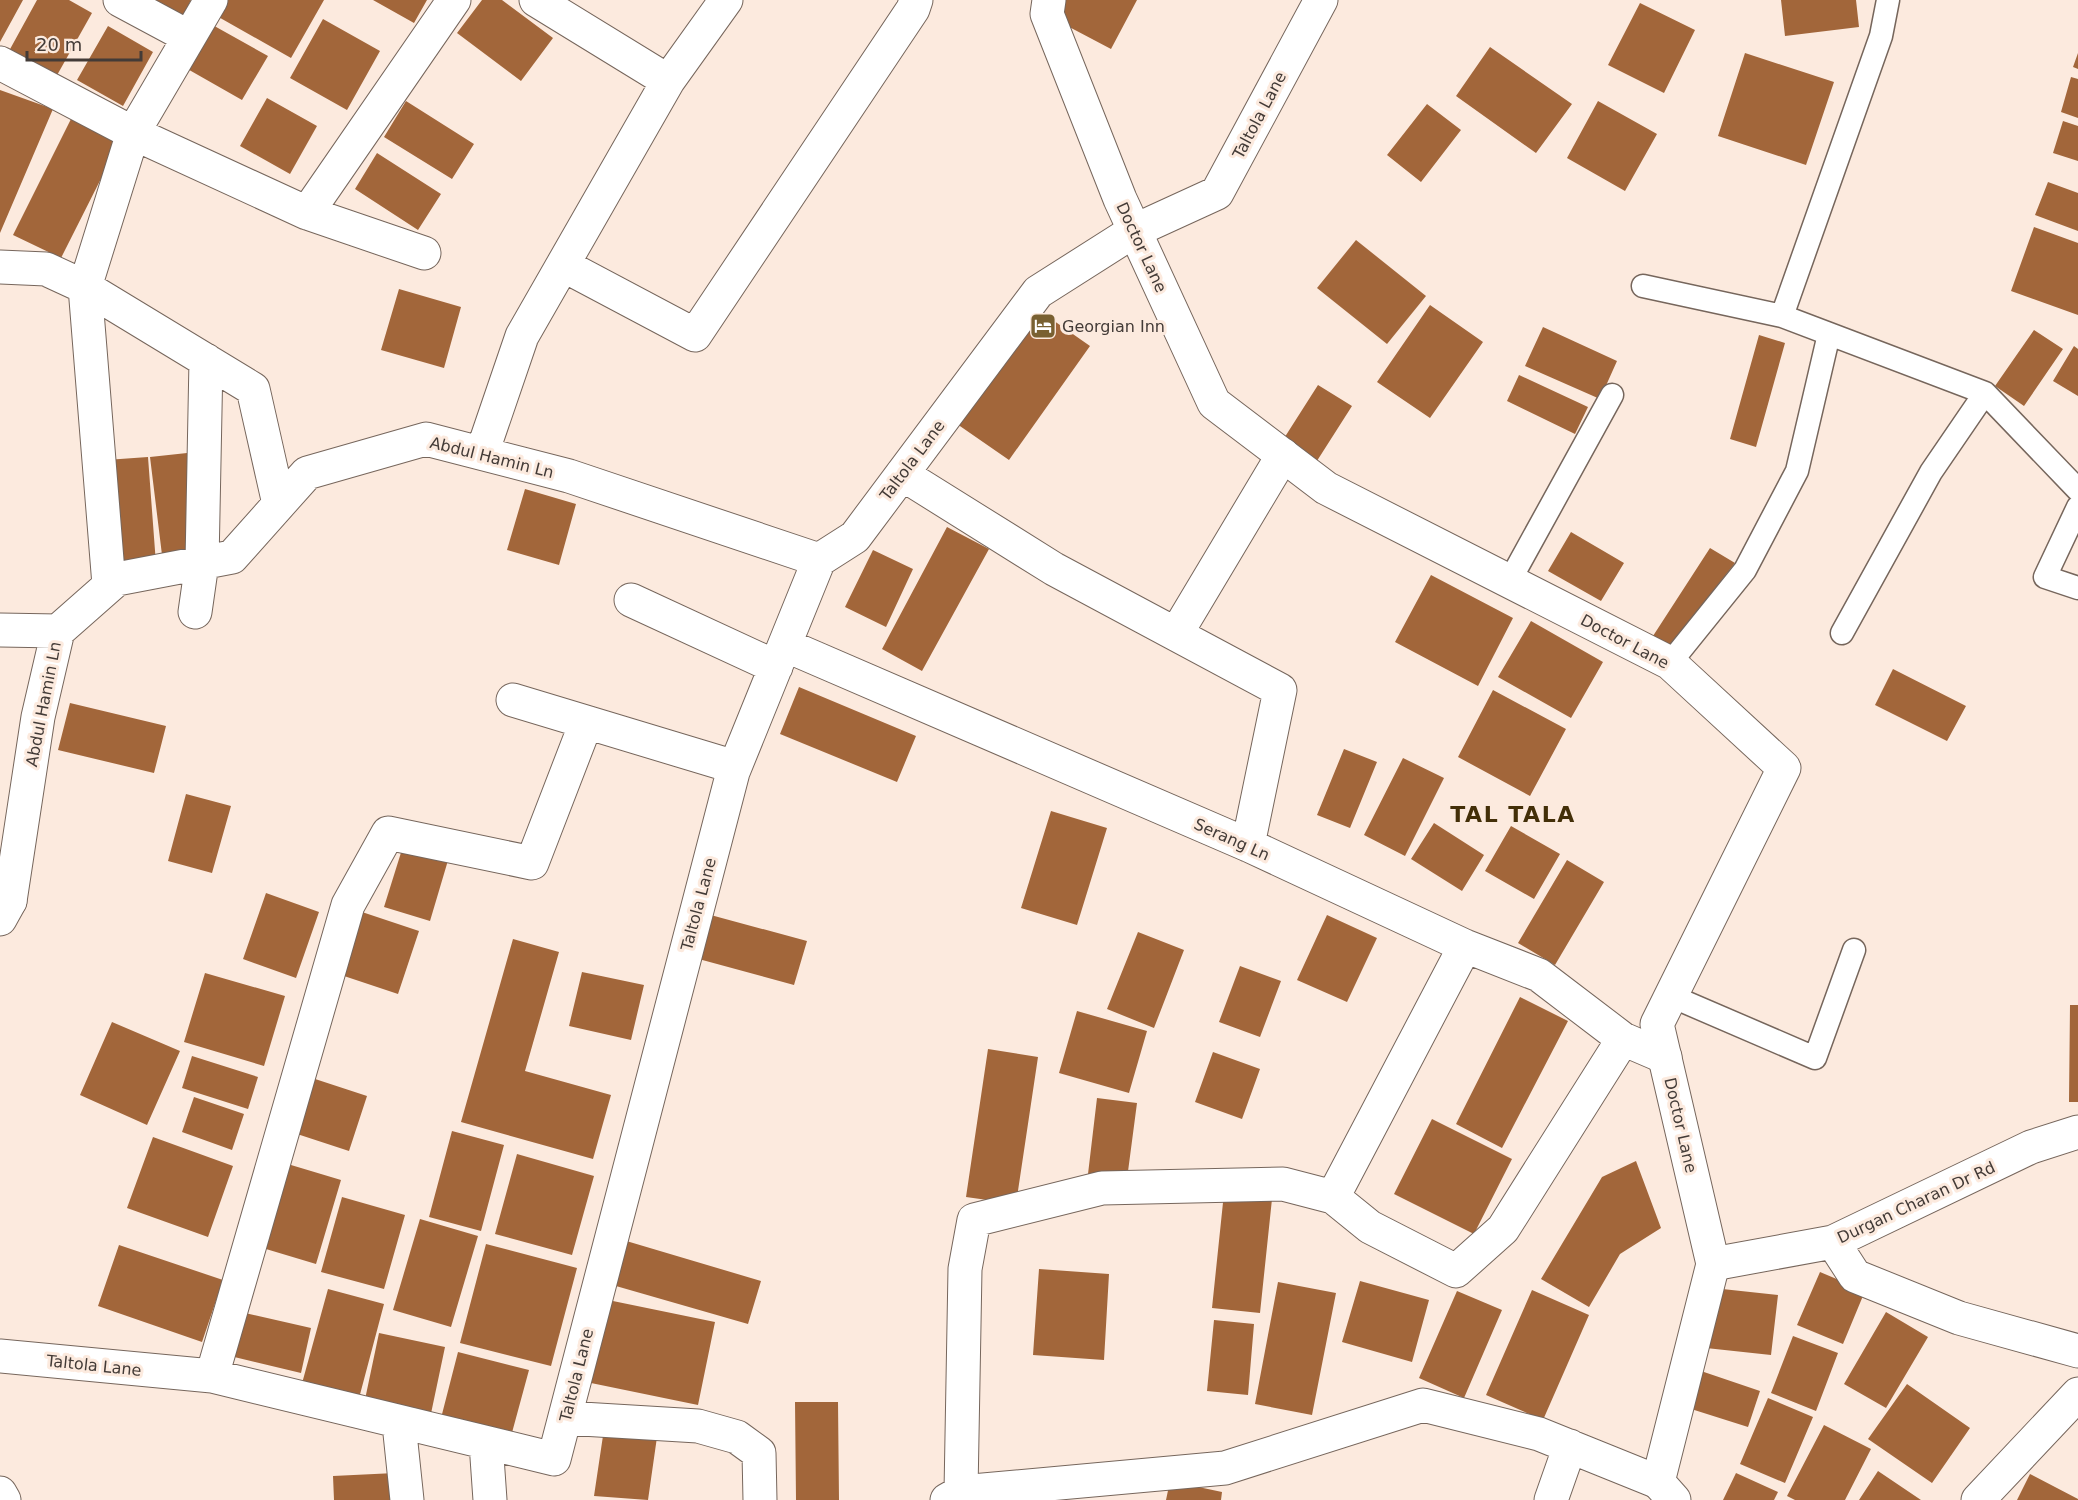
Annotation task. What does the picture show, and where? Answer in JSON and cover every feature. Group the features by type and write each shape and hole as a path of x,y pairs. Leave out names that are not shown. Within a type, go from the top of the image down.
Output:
{"street":[{"path":"120,0 189,37"},
{"path":"109,585 85,288 133,133 211,0"},
{"path":"307,213 454,0"},
{"path":"537,0 668,81"},
{"path":"482,453 522,336 668,81 726,0"},
{"path":"562,265 695,335 913,9 916,0"},
{"name":"Doctor Lane","path":"1048,0 1047,14 1134,231 1214,403 1326,488 1670,663 1784,768 1657,1024 1713,1264 1666,1491"},
{"name":"Taltola Lane","path":"0,1356 212,1376 399,1424 554,1459 735,767 819,560 855,537 1038,292 1134,231 1217,193 1321,0"},
{"path":"0,63 133,133 307,213 424,253"},
{"path":"0,267 46,269 85,288 253,389 279,504"},
{"path":"195,612 202,563 206,360"},
{"name":"Abdul Hamin Ln","path":"3,906 58,631 117,579 232,557 307,473 426,439 569,476 819,560"},
{"path":"1176,634 1283,455"},
{"path":"902,474 1054,569 1281,690 1248,845"},
{"name":"Serang Ln","path":"630,600 780,656 1248,845 1465,946 1539,975 1623,1039 1665,1057"},
{"path":"0,630 58,631"},
{"path":"513,700 735,767"},
{"path":"212,1376 348,905 388,833 532,863 586,723"},
{"path":"1333,1197 1465,946"},
{"path":"1623,1039 1503,1229 1456,1271 1370,1227 1333,1197 1283,1184 1102,1188 974,1220 965,1269 954,1496 1152,1487 1225,1468 1423,1405 1539,1434 1666,1491"},
{"name":"Durgan Charan Dr Rd","path":"1713,1264 1833,1242 2031,1147 2078,1132"},
{"path":"1833,1242 1855,1276 1959,1318 2078,1351"},
{"path":"1978,1500 2078,1394"},
{"path":"565,1418 698,1426 737,1437 759,1452 759,1500"},
{"path":"399,1424 407,1500"},
{"path":"486,1443 490,1500"},
{"path":"1551,1500 1570,1446"},
{"path":"0,1493 4,1500"}],"lane":[{"path":"1782,316 1881,36 1888,0"},
{"path":"1643,286 1782,316 1985,393 2078,490"},
{"path":"1670,663 1745,570 1797,471 1829,334"},
{"path":"1842,633 1931,472 1985,393"},
{"path":"1509,582 1612,395"},
{"path":"2078,507 2045,577 2078,588"},
{"path":"1671,996 1815,1058 1854,950"}],"building":[{"path":"0,0 23,0 0,42"},
{"path":"37,0 69,0 92,13 56,77 9,51"},
{"path":"143,0 191,0 180,21"},
{"path":"223,0 324,0 291,58 215,15"},
{"path":"373,0 427,0 414,23"},
{"path":"482,0 502,0 553,38 521,81 457,33"},
{"path":"1066,0 1137,0 1111,49 1056,20"},
{"path":"1781,0 1856,0 1859,27 1785,36"},
{"path":"1640,3 1695,30 1664,93 1608,65"},
{"path":"323,19 380,51 347,110 290,78"},
{"path":"209,23 268,56 242,100 184,67"},
{"path":"108,26 153,52 123,106 77,80"},
{"path":"1490,47 1572,104 1536,153 1456,96"},
{"path":"1745,53 1834,82 1806,165 1718,136"},
{"path":"2078,53 2078,69 2073,67"},
{"path":"2071,77 2078,79 2078,118 2061,112"},
{"path":"0,90 53,109 0,233"},
{"path":"267,98 317,126 290,174 240,146"},
{"path":"406,101 474,144 452,179 384,137"},
{"path":"1598,101 1657,134 1625,191 1567,158"},
{"path":"1427,104 1461,130 1421,182 1387,155"},
{"path":"73,115 121,139 61,258 13,235"},
{"path":"2063,121 2078,126 2078,161 2053,153"},
{"path":"377,153 441,194 418,230 355,189"},
{"path":"2048,182 2078,193 2078,231 2035,215"},
{"path":"2034,227 2078,243 2078,315 2011,291"},
{"path":"1356,240 1426,296 1387,344 1317,288"},
{"path":"399,289 461,307 444,368 381,350"},
{"path":"1430,305 1483,342 1430,418 1377,382"},
{"path":"1037,309 1090,346 1009,460 957,424"},
{"path":"1543,327 1617,361 1600,399 1525,366"},
{"path":"2034,330 2063,349 2024,406 1995,386"},
{"path":"1759,335 1785,343 1756,447 1730,439"},
{"path":"2074,346 2078,349 2078,396 2053,381"},
{"path":"1519,375 1588,407 1575,434 1507,401"},
{"path":"1318,385 1352,406 1315,464 1281,443"},
{"path":"187,453 199,558 163,563 150,457"},
{"path":"148,457 156,564 114,567 106,460"},
{"path":"525,489 576,504 559,565 507,550"},
{"path":"947,527 989,549 922,671 882,649"},
{"path":"1571,532 1624,563 1601,601 1548,571"},
{"path":"1710,548 1735,563 1670,646 1653,636"},
{"path":"873,550 913,569 886,627 845,607"},
{"path":"1431,575 1513,618 1478,686 1395,642"},
{"path":"1531,621 1603,662 1571,718 1498,677"},
{"path":"1893,669 1966,706 1947,741 1875,705"},
{"path":"799,687 916,736 897,782 780,734"},
{"path":"1493,690 1566,729 1530,796 1458,757"},
{"path":"70,703 166,726 154,773 58,750"},
{"path":"1344,749 1377,762 1350,828 1317,815"},
{"path":"1403,758 1444,778 1405,856 1364,835"},
{"path":"186,794 231,806 212,873 168,861"},
{"path":"1051,811 1107,828 1077,925 1021,908"},
{"path":"1434,823 1484,855 1462,891 1411,859"},
{"path":"1511,826 1560,854 1534,899 1485,871"},
{"path":"404,843 449,857 430,921 384,907"},
{"path":"1567,860 1604,882 1555,965 1518,943"},
{"path":"266,893 319,912 296,978 243,959"},
{"path":"359,911 419,931 398,994 338,974"},
{"path":"707,914 807,941 794,985 695,958"},
{"path":"1327,915 1377,938 1347,1002 1297,980"},
{"path":"1138,932 1184,950 1154,1028 1107,1009"},
{"path":"513,939 559,952 525,1071 611,1095 593,1159 461,1122"},
{"path":"1240,966 1281,981 1260,1037 1219,1022"},
{"path":"582,972 644,985 631,1040 569,1026"},
{"path":"205,973 285,996 264,1066 184,1042"},
{"path":"1520,997 1568,1021 1502,1148 1456,1124"},
{"path":"2070,1005 2078,1005 2078,1102 2069,1102"},
{"path":"1077,1011 1147,1031 1129,1093 1059,1073"},
{"path":"112,1022 180,1051 147,1125 80,1095"},
{"path":"988,1049 1038,1057 1016,1204 966,1197"},
{"path":"1213,1052 1260,1069 1242,1119 1195,1102"},
{"path":"192,1056 258,1077 248,1109 182,1088"},
{"path":"309,1077 367,1096 349,1151 291,1132"},
{"path":"194,1097 244,1114 232,1150 182,1132"},
{"path":"1097,1098 1137,1103 1127,1179 1088,1174"},
{"path":"1432,1119 1512,1159 1474,1234 1394,1194"},
{"path":"452,1131 504,1145 481,1231 429,1217"},
{"path":"153,1137 233,1166 208,1237 127,1208"},
{"path":"517,1154 594,1176 572,1255 495,1234"},
{"path":"1636,1161 1661,1228 1620,1254 1589,1307 1541,1279 1602,1177"},
{"path":"281,1162 341,1180 316,1264 256,1246"},
{"path":"1224,1193 1272,1199 1260,1313 1212,1308"},
{"path":"342,1197 405,1215 384,1289 321,1272"},
{"path":"420,1219 478,1236 451,1327 393,1310"},
{"path":"623,1240 761,1281 748,1324 609,1284"},
{"path":"486,1244 577,1268 551,1366 460,1343"},
{"path":"119,1245 223,1280 202,1342 98,1306"},
{"path":"1039,1269 1109,1274 1104,1360 1033,1355"},
{"path":"1820,1272 1865,1291 1843,1344 1797,1325"},
{"path":"1360,1281 1429,1300 1412,1362 1342,1342"},
{"path":"1278,1282 1336,1293 1312,1415 1255,1404"},
{"path":"1713,1288 1778,1295 1771,1355 1706,1348"},
{"path":"328,1289 384,1304 358,1402 301,1387"},
{"path":"1532,1290 1589,1315 1543,1420 1486,1395"},
{"path":"1457,1291 1502,1310 1464,1398 1419,1378"},
{"path":"608,1300 715,1322 698,1405 591,1383"},
{"path":"236,1311 311,1328 301,1373 226,1355"},
{"path":"1886,1312 1928,1337 1886,1408 1844,1384"},
{"path":"1214,1320 1254,1324 1248,1395 1207,1391"},
{"path":"379,1333 445,1347 429,1423 363,1409"},
{"path":"1793,1336 1838,1353 1816,1411 1771,1393"},
{"path":"458,1352 529,1370 510,1440 440,1422"},
{"path":"1701,1371 1760,1391 1748,1427 1688,1408"},
{"path":"1907,1384 1970,1428 1932,1483 1868,1439"},
{"path":"1768,1398 1813,1417 1785,1483 1740,1464"},
{"path":"795,1402 838,1402 839,1500 796,1500"},
{"path":"1824,1425 1871,1449 1845,1500 1795,1500 1787,1496"},
{"path":"604,1429 657,1437 648,1500 594,1496"},
{"path":"1878,1471 1921,1500 1859,1500"},
{"path":"395,1473 397,1500 334,1500 333,1476"},
{"path":"1736,1473 1778,1492 1774,1500 1723,1500"},
{"path":"2030,1474 2078,1499 2078,1500 2017,1500"},
{"path":"1170,1481 1222,1492 1221,1500 1166,1500"}],"place":[{"name":"Georgian Inn","path":"1043,326"}],"district":[{"name":"TAL TALA","path":"1513,814"}]}
